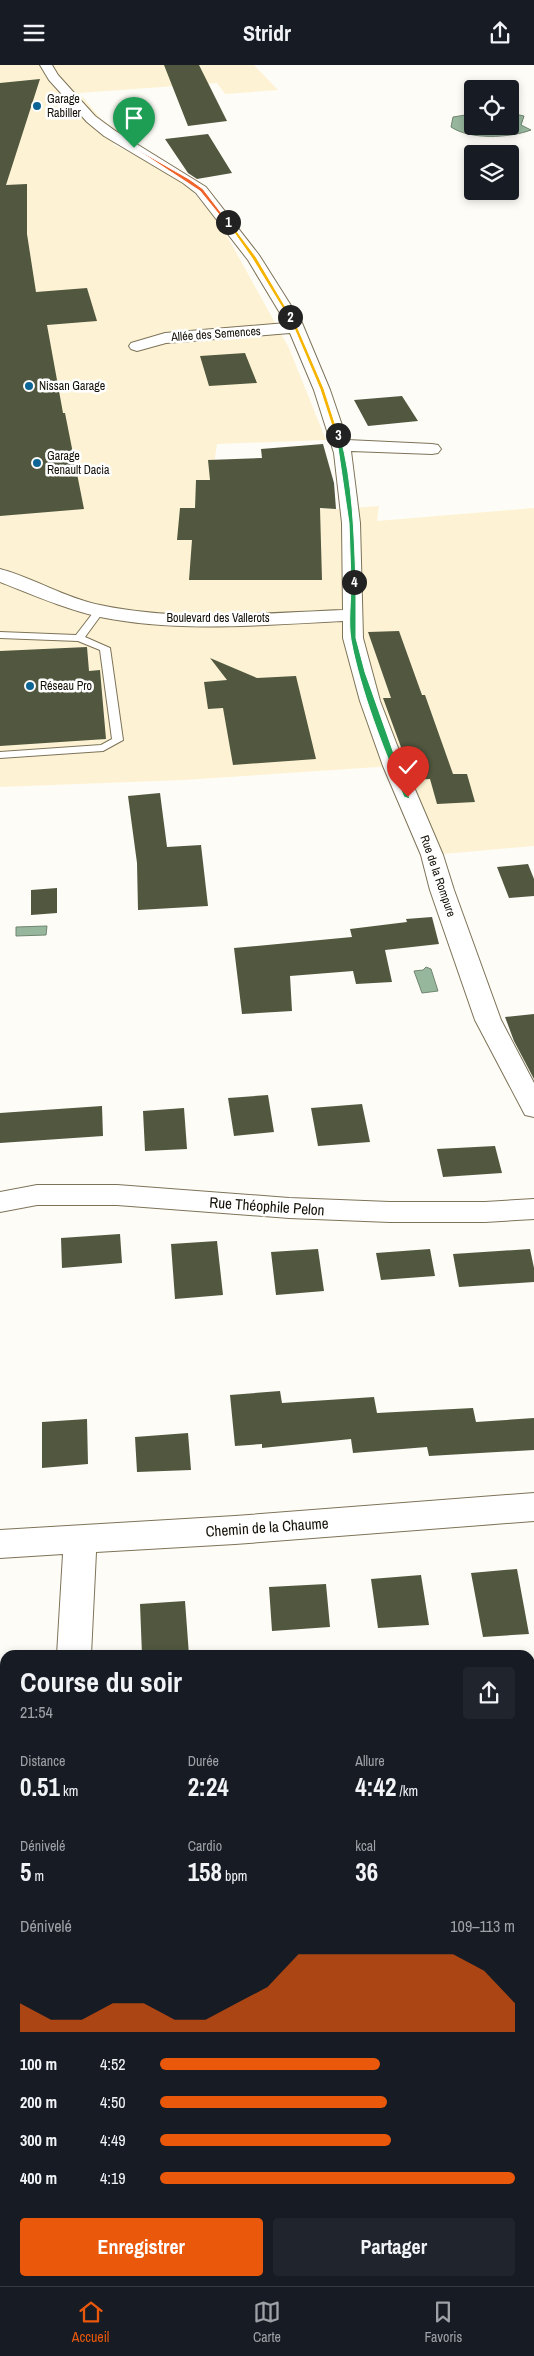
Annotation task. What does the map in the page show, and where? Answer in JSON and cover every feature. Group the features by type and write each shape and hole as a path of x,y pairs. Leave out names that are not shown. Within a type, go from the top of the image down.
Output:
{"street":[{"name":"Rue de la Rompure","path":"46,65 54,77 91,119 109,133 181,175 201,190 254,257 283,303 296,328 322,389 341,445 351,523 354,638 362,672 394,766 432,855 442,890 488,1020 534,1108"},
{"name":"Allée des Semences","path":"137,346 165,338 296,328"},
{"path":"341,445 432,449"},
{"name":"Boulevard des Vallerots","path":"0,575 99,611 147,618 200,621 353,615"},
{"name":"Rue Théophile Pelon","path":"0,1202 37,1195 117,1195 289,1208 390,1212 485,1212 534,1209"},
{"name":"Chemin de la Chaume","path":"0,1544 235,1530 534,1507"},
{"path":"74,1650 80,1555 77,1539"}],"lane":[{"path":"79,638 99,611"},
{"path":"0,635 79,638 105,648 118,740 103,749 0,755"}],"shaded area":[{"path":"0,65 254,65 278,90 225,94 217,83 79,93 102,120 130,138 113,144 152,164 188,186 221,225 289,348 326,440 217,444 208,506 337,509 379,506 377,521 534,508 534,846 432,855 393,766 184,780 0,787"},
{"path":"464,115 464,132 451,127 453,117"},
{"path":"519,115 524,116 521,125 531,130 519,134"},
{"path":"474,135 512,135 501,136"},
{"path":"47,926 46,935 16,936 16,927"},
{"path":"426,967 431,969 438,991 422,993 414,971 423,970"}],"building":[{"path":"164,65 199,65 227,121 188,126"},
{"path":"40,79 6,185 27,184 27,234 36,292 87,288 97,321 47,325 63,413 65,413 84,509 0,516 0,83"},
{"path":"208,134 232,173 197,179 188,173 165,139"},
{"path":"245,353 257,383 209,386 200,356"},
{"path":"402,396 418,421 368,426 354,400"},
{"path":"323,444 334,483 336,509 320,508 322,580 189,580 192,540 177,540 180,508 195,508 196,480 210,480 208,460 262,458 261,449"},
{"path":"399,631 422,695 425,695 453,774 467,774 475,802 437,804 430,779 413,780 383,698 391,698 368,632"},
{"path":"87,647 89,671 100,670 106,739 0,746 0,651"},
{"path":"210,658 257,678 296,676 316,759 233,765 223,708 208,709 204,682 227,680"},
{"path":"160,793 167,847 201,845 208,906 138,910 137,863 128,796"},
{"path":"528,864 534,879 534,896 509,898 497,867"},
{"path":"57,888 57,913 31,915 31,890"},
{"path":"432,917 439,944 385,950 392,982 356,984 353,971 290,976 292,1011 242,1014 234,948 352,937 350,929 407,922 406,919"},
{"path":"534,1014 534,1079 514,1041 505,1017"},
{"path":"268,1095 274,1132 234,1136 228,1098"},
{"path":"362,1104 370,1142 318,1146 311,1108"},
{"path":"102,1106 103,1136 0,1143 0,1113"},
{"path":"184,1108 187,1149 145,1151 143,1111"},
{"path":"495,1146 502,1173 443,1177 437,1149"},
{"path":"120,1234 122,1263 62,1268 61,1238"},
{"path":"217,1241 223,1295 175,1299 171,1244"},
{"path":"318,1249 324,1291 276,1295 271,1252"},
{"path":"430,1249 435,1276 381,1280 376,1253"},
{"path":"530,1249 534,1268 534,1282 459,1287 453,1254"},
{"path":"280,1391 282,1403 374,1397 377,1413 473,1408 476,1422 534,1418 534,1450 429,1456 427,1447 353,1453 351,1439 262,1448 262,1444 235,1446 230,1395"},
{"path":"87,1419 88,1464 42,1468 42,1422"},
{"path":"188,1433 191,1470 137,1472 135,1437"},
{"path":"517,1569 529,1634 483,1637 471,1573"},
{"path":"421,1575 429,1625 378,1628 371,1579"},
{"path":"326,1584 330,1627 272,1631 269,1587"},
{"path":"185,1601 189,1650 142,1650 140,1604"}],"place":[{"name":"Garage Rabiller","path":"37,106"},
{"name":"Nissan Garage","path":"29,386"},
{"name":"Garage Renault Dacia","path":"37,463"},
{"name":"Réseau Pro","path":"30,686"}],"route":[{"path":"134,148 188,180 211,201 254,257 283,303 306,351 322,389 343,453 344,475 351,523 354,638 370,701 394,766 408,797"}]}
